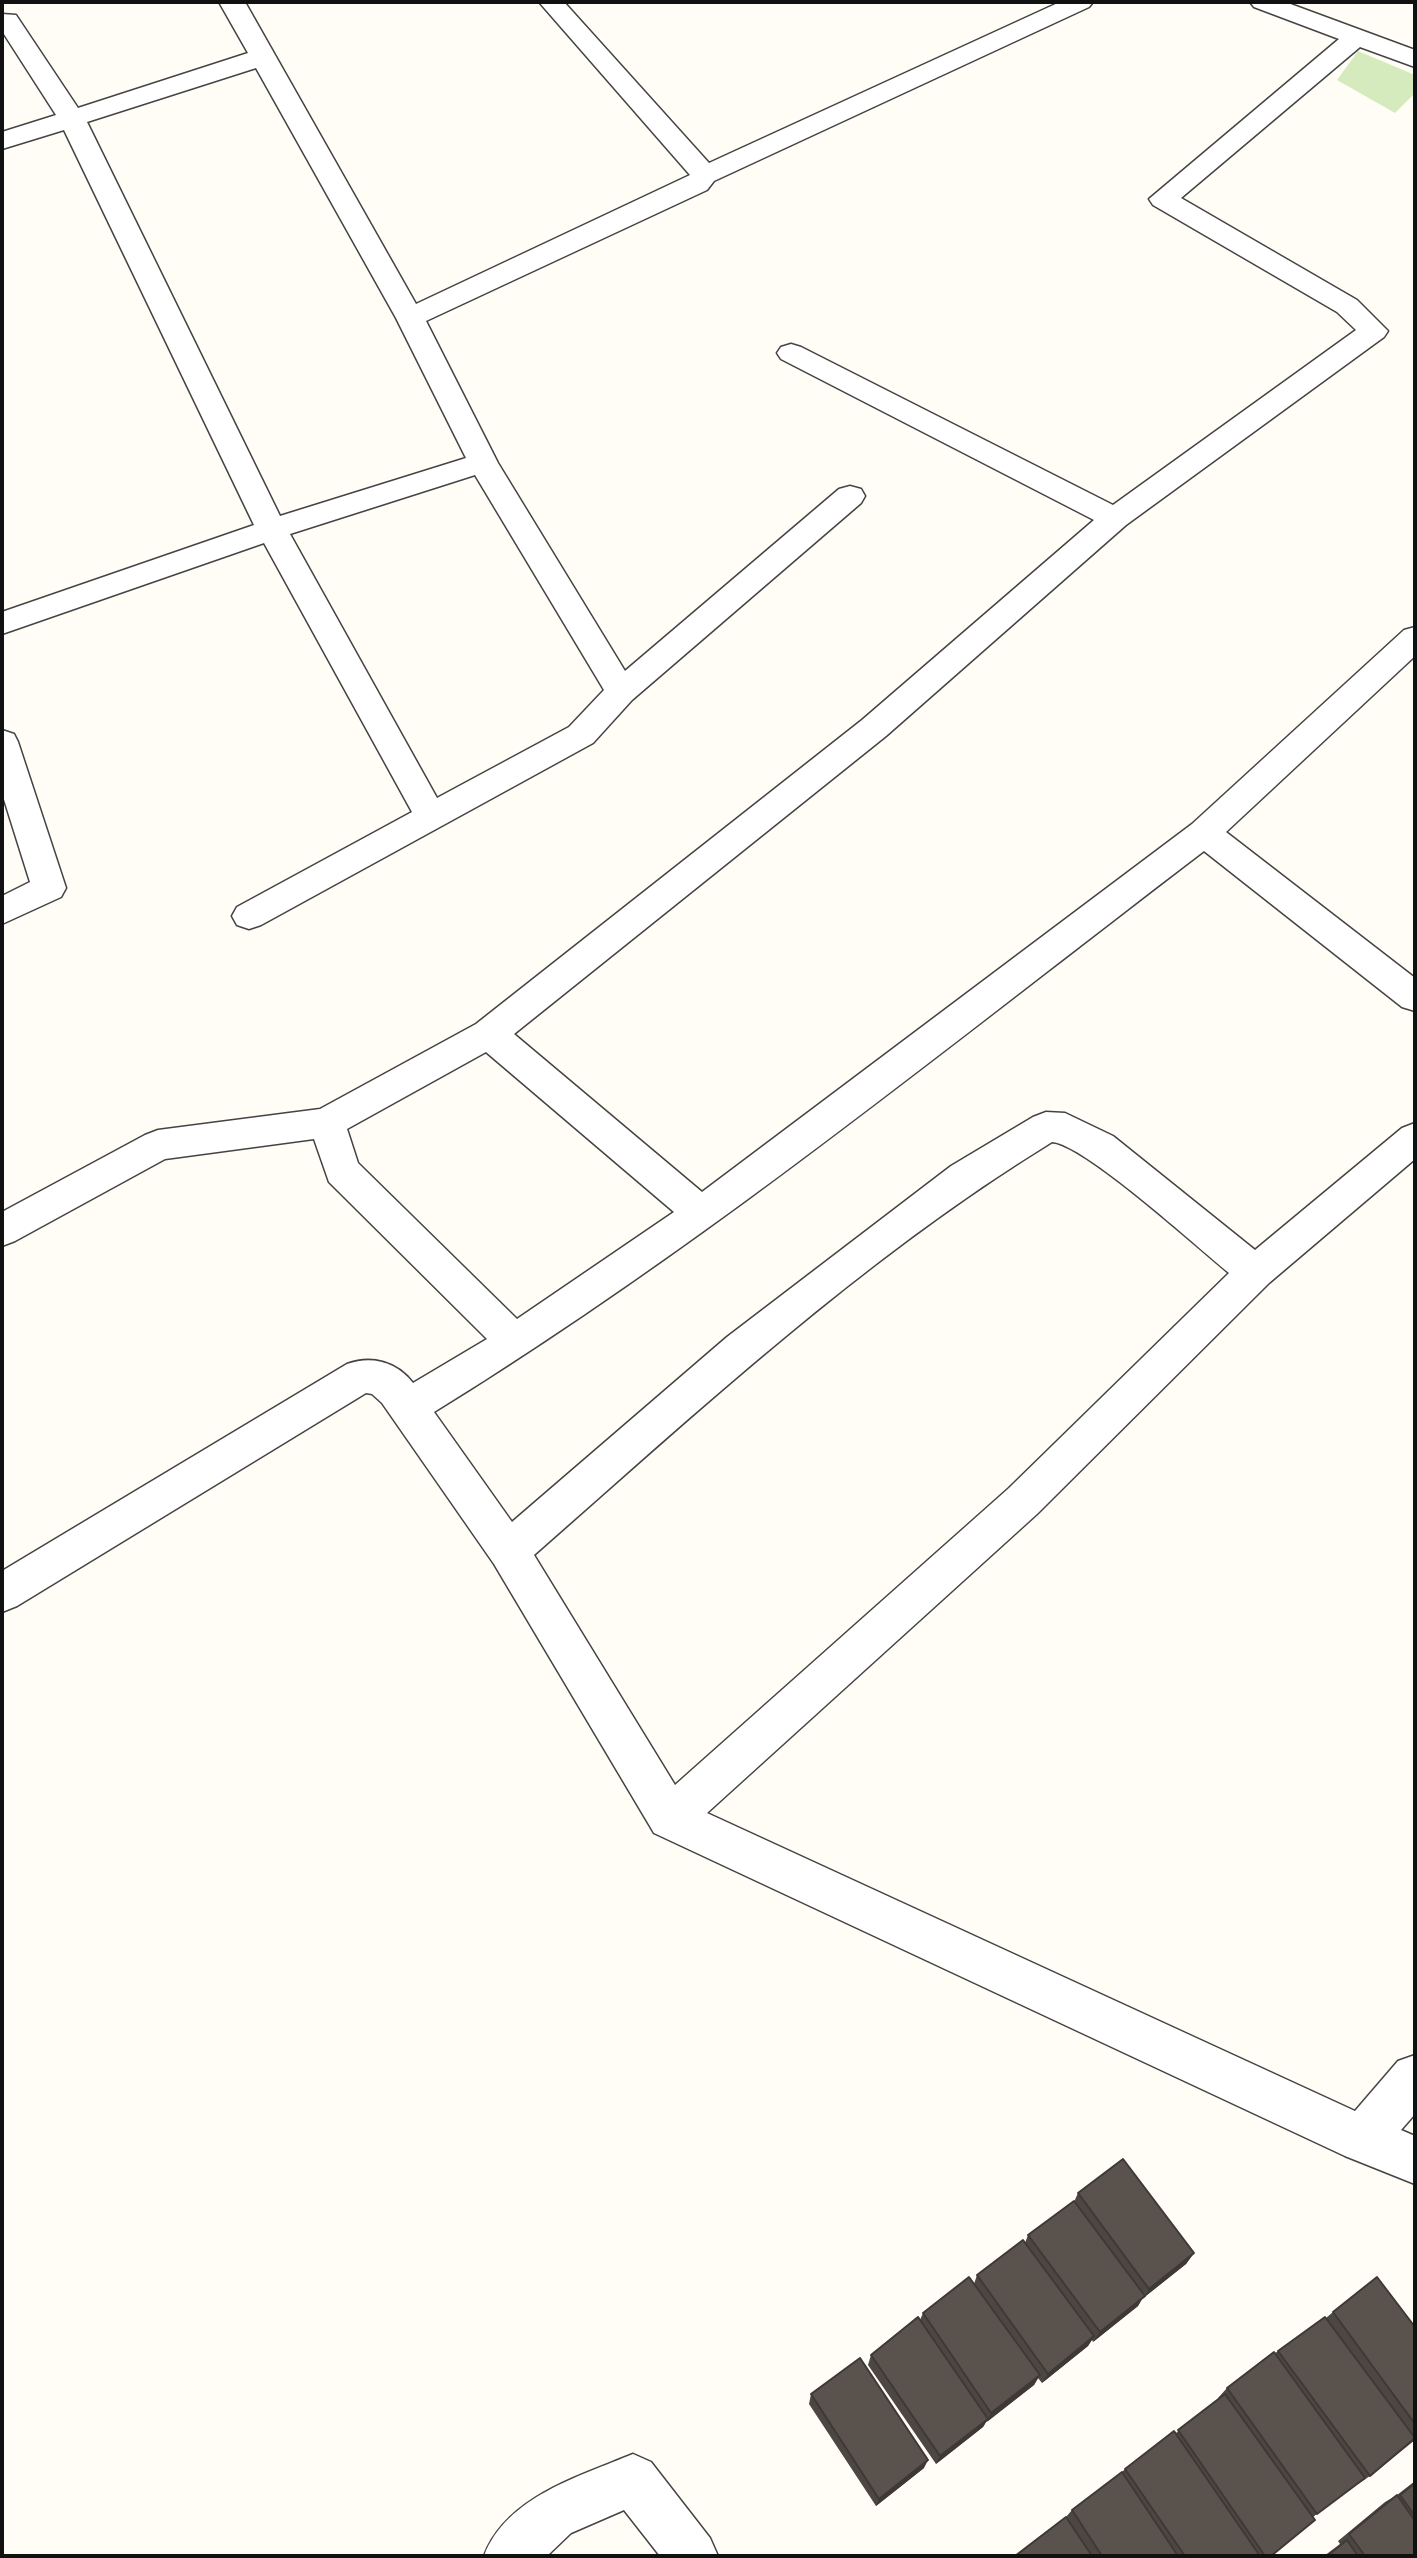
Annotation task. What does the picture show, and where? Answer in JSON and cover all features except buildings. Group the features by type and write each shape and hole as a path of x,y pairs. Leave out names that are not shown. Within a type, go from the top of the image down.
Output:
{"street":[{"path":"232,2 410,318 483,463 621,692"},
{"path":"551,2 705,175"},
{"path":"410,318 697,184 705,175 1080,2"},
{"path":"1263,2 1415,59"},
{"path":"7,20 72,119 272,530 431,817"},
{"path":"2,1230 158,1145 327,1123 489,1034 874,728 1115,518 1374,331 1347,306 1163,200 1357,37"},
{"path":"2,141 262,57"},
{"path":"791,353 1115,518"},
{"path":"2,623 272,530 483,463"},
{"path":"249,916 581,735 621,692 850,496"},
{"path":"408,1408 515,1342 701,1213 1204,834 1415,638"},
{"path":"2,742 49,888 2,911"},
{"path":"1204,834 1415,997"},
{"path":"489,1034 701,1213"},
{"path":"327,1123 342,1171 515,1342"},
{"path":"509,1551 741,1349 964,1177 1046,1127 1065,1128 1100,1146 1255,1272"},
{"path":"670,1818 1023,1501 1255,1272 1415,1138"},
{"path":"2,1593 361,1376 381,1378 396,1391 509,1551 670,1818 1363,2139 1415,2160"},
{"path":"1363,2139 1415,2078"},
{"path":"510,2556 553,2515 633,2480 692,2556"}],"green space":[{"path":"1358,51 1415,75 1415,93 1395,113 1337,80"}]}
